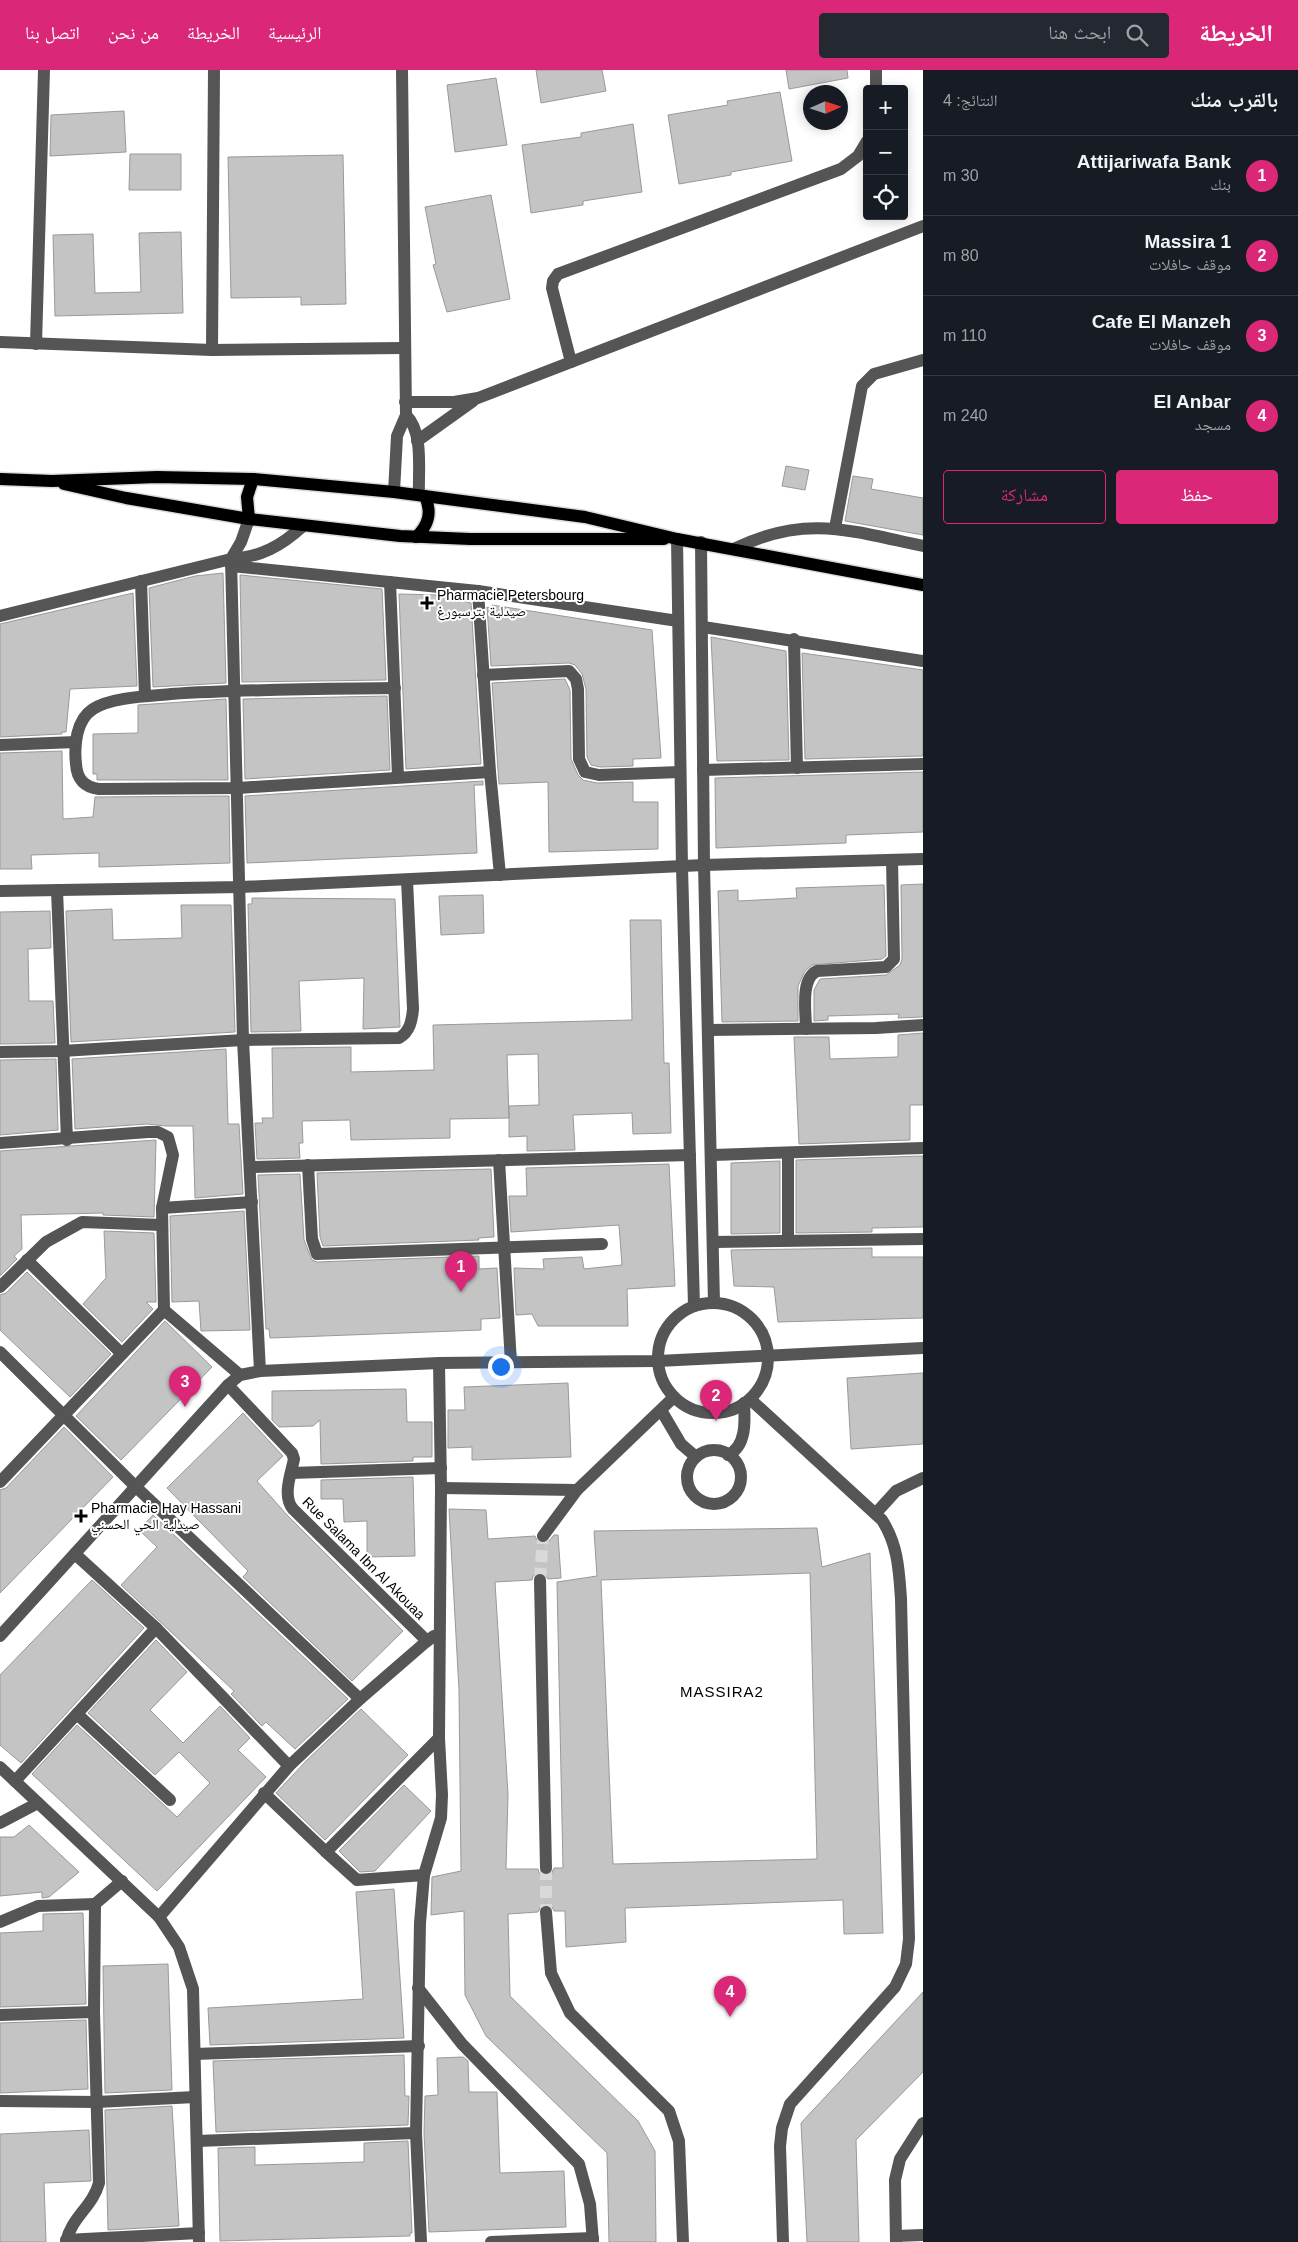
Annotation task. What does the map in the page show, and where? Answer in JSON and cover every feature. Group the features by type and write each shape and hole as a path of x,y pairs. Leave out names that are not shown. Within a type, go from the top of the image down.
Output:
{"main road":[{"path":"0,479 52,481 157,477 253,479 422,495 585,517 632,526 678,539"},
{"path":"249,518 247,497 253,479"},
{"path":"52,481 126,498 249,518 303,526 416,537 470,539 678,539 736,548 923,585"},
{"path":"416,537 422,531 429,517 428,503 422,495"}],"street":[{"path":"36,344 44,70"},
{"path":"212,350 214,70"},
{"path":"394,492 397,436 406,409 402,70"},
{"path":"876,70 876,85"},
{"path":"572,362 552,288 552,281 558,274 841,169 858,156 863,148"},
{"path":"406,409 478,398 923,226"},
{"path":"0,342 212,350 404,348"},
{"path":"835,528 862,386 874,374 923,360"},
{"path":"417,441 478,398"},
{"path":"406,409 415,427 422,495"},
{"path":"249,518 231,563 241,887 243,1040 260,1371"},
{"path":"0,616 141,581 231,563 256,556 279,546 303,526"},
{"path":"736,548 753,540 788,530 835,528 923,546"},
{"path":"678,539 680,772 694,1306"},
{"path":"701,542 704,865 713,1155 714,1303"},
{"path":"231,563 478,591 678,621"},
{"path":"141,581 144,696"},
{"path":"390,582 398,777"},
{"path":"478,591 490,772 500,875"},
{"path":"703,627 794,639 923,661"},
{"path":"794,639 797,768"},
{"path":"484,675 569,671 576,679 578,689 579,758 585,772 599,775 680,772"},
{"path":"395,688 235,690 144,696 102,704 94,708 82,722 76,742 77,773 80,779 91,788 238,788 490,772"},
{"path":"0,745 76,742"},
{"path":"703,770 923,764"},
{"path":"0,891 241,887 704,865 923,859"},
{"path":"806,1029 807,981 811,974 817,971 886,967 893,962 896,953 892,860"},
{"path":"0,1052 62,1052 243,1040 394,1039 403,1036 410,1024 413,1009 407,880"},
{"path":"57,890 67,1140"},
{"path":"709,1030 923,1025"},
{"path":"0,1144 148,1132 164,1134 172,1144 173,1155 162,1208 164,1310 0,1482"},
{"path":"713,1155 923,1148"},
{"path":"788,1153 788,1240"},
{"path":"251,1167 690,1155"},
{"path":"499,1160 511,1362"},
{"path":"308,1165 312,1239 317,1254 602,1244"},
{"path":"162,1208 252,1202"},
{"path":"0,1287 46,1242 82,1222 162,1224"},
{"path":"714,1242 923,1239"},
{"path":"27,1260 121,1353"},
{"path":"714,1303 728,1306 752,1320 760,1331 768,1355 766,1371 760,1386 747,1401 736,1408 720,1413 703,1413 687,1407 674,1397 661,1377 658,1361 659,1347 667,1328 682,1313 694,1306 714,1303"},
{"path":"164,1310 240,1375"},
{"path":"0,1636 228,1385 240,1375 260,1371 439,1363 658,1361 923,1348"},
{"path":"0,1352 136,1487 360,1699"},
{"path":"421,2242 416,2133 419,2046 418,1988 424,1875 441,1818 442,1795 439,1738 438,1634 442,1488 439,1363"},
{"name":"Rue Salama Ibn Al Akouaa","path":"228,1385 291,1450 294,1459 288,1495 289,1505 292,1509 428,1641 438,1634"},
{"path":"543,1536 577,1490 674,1397"},
{"path":"728,1455 732,1453 742,1436 745,1426 747,1401"},
{"path":"747,1401 876,1513 894,1540 899,1563 909,1939 906,1964 895,1987 790,2104 782,2128 780,2146 783,2242"},
{"path":"662,1410 681,1444 696,1457"},
{"path":"712,1451 728,1455 739,1468 739,1486 728,1500 711,1504 695,1497 687,1481 690,1464 696,1457 712,1451"},
{"path":"291,1474 441,1468"},
{"path":"876,1513 896,1491 923,1478"},
{"path":"442,1488 577,1490"},
{"path":"75,1554 156,1628 289,1766"},
{"path":"540,1580 546,1868"},
{"path":"15,1781 156,1628"},
{"path":"159,1918 289,1766 360,1699 428,1641"},
{"path":"77,1714 170,1800"},
{"path":"326,1852 439,1738"},
{"path":"0,1767 122,1881 159,1918 180,1947 194,1989 199,2237 66,2241 71,2226 95,2197 99,2183 94,2012 95,1904"},
{"path":"264,1793 357,1880 424,1875"},
{"path":"0,1823 38,1802"},
{"path":"0,1922 38,1906 95,1904 122,1881"},
{"path":"546,1912 551,1973 570,2013 669,2111 679,2141 683,2242"},
{"path":"418,1988 462,2044 579,2164 590,2204 593,2240 491,2242"},
{"path":"0,2016 94,2012"},
{"path":"195,2054 419,2046"},
{"path":"0,2101 97,2102 195,2097"},
{"path":"923,2123 908,2143 900,2159 895,2180 896,2239 923,2235"},
{"path":"197,2141 416,2133"},
{"path":"908,2143 923,2142"}],"building":[{"path":"536,70 602,70 606,91 541,103"},
{"path":"786,70 847,70 848,78 789,89"},
{"path":"496,78 507,145 455,152 447,85"},
{"path":"780,92 792,161 731,172 731,175 679,184 668,115 728,105 727,101"},
{"path":"124,111 126,152 50,156 51,115"},
{"path":"633,124 642,192 583,201 583,205 531,213 522,145 581,137 581,133"},
{"path":"130,154 181,154 181,190 129,190"},
{"path":"343,155 346,304 301,305 301,297 231,298 228,157"},
{"path":"491,195 510,299 447,312 433,265 436,264 425,207"},
{"path":"181,232 183,313 55,316 53,235 93,234 95,293 141,292 139,233"},
{"path":"786,466 809,470 805,490 782,486"},
{"path":"853,476 873,479 871,489 923,498 923,535 845,521"},
{"path":"223,573 226,683 153,687 149,588 195,576"},
{"path":"240,575 382,589 386,680 242,682"},
{"path":"133,593 137,686 70,689 66,732 62,732 62,734 0,737 0,624"},
{"path":"399,594 438,595 471,603 481,764 406,769"},
{"path":"492,605 652,630 661,758 633,759 633,766 600,767 591,765 587,757 586,689 582,674 575,665 569,663 491,666 487,607 492,608"},
{"path":"711,637 786,651 789,760 717,761"},
{"path":"802,653 923,670 923,756 805,759"},
{"path":"565,679 570,690 571,759 578,775 583,780 597,783 633,782 633,802 658,802 658,849 549,852 548,782 499,784 492,683"},
{"path":"387,696 390,770 245,779 243,699"},
{"path":"226,699 228,780 97,780 97,774 93,774 93,734 138,733 138,705"},
{"path":"62,751 63,819 93,817 95,797 229,796 230,863 99,867 99,853 31,855 32,869 0,869 0,753"},
{"path":"923,772 923,832 846,835 846,843 716,848 715,778"},
{"path":"483,781 483,785 474,785 477,853 247,863 245,796"},
{"path":"923,884 923,1017 898,1018 899,1014 828,1016 828,1020 814,1021 814,990 820,979 886,975 900,965 902,959 901,885"},
{"path":"884,885 886,956 882,959 812,965 805,971 798,986 798,1021 722,1022 718,891 738,890 738,901 797,898 796,888"},
{"path":"483,895 484,933 441,935 439,896"},
{"path":"252,898 395,899 400,1027 363,1029 364,978 299,981 301,1031 251,1032 248,904 252,904"},
{"path":"181,905 231,905 235,1032 71,1042 66,911 112,909 113,940 182,938"},
{"path":"50,911 51,948 28,949 29,1001 53,1001 55,1043 0,1044 0,912"},
{"path":"630,920 661,920 664,1063 669,1063 671,1133 633,1134 632,1113 573,1115 575,1150 527,1151 527,1136 509,1137 509,1118 450,1119 450,1138 351,1140 350,1120 302,1121 303,1143 299,1143 300,1158 257,1159 255,1123 263,1123 262,1118 273,1118 272,1048 351,1047 351,1072 434,1070 433,1025 632,1020","holes":["538,1054 539,1105 509,1106 509,1118 507,1055"]},
{"path":"923,1033 923,1105 910,1105 910,1140 799,1144 794,1037 829,1037 830,1059 898,1057 898,1035"},
{"path":"226,1049 228,1124 239,1124 243,1194 195,1198 193,1126 147,1124 75,1129 72,1059"},
{"path":"56,1059 58,1130 0,1135 0,1060"},
{"path":"156,1140 154,1217 103,1215 103,1213 21,1215 22,1249 14,1256 17,1259 0,1276 0,1151"},
{"path":"923,1156 923,1227 872,1228 872,1232 796,1233 796,1160"},
{"path":"780,1161 780,1233 731,1234 731,1163"},
{"path":"669,1164 675,1286 627,1289 628,1326 538,1326 532,1314 516,1315 514,1268 544,1269 543,1259 582,1257 584,1269 622,1265 619,1225 511,1232 509,1196 527,1196 526,1168"},
{"path":"491,1169 494,1237 478,1238 479,1240 323,1246 320,1237 317,1173"},
{"path":"300,1174 304,1240 312,1260 317,1262 479,1256 479,1269 497,1268 500,1318 481,1319 481,1330 270,1338 269,1329 266,1329 258,1175"},
{"path":"244,1211 250,1330 201,1331 199,1301 172,1302 170,1216"},
{"path":"104,1231 154,1233 156,1302 146,1302 153,1309 122,1342 83,1304 106,1278"},
{"path":"872,1248 872,1257 923,1257 923,1318 778,1322 774,1287 734,1286 731,1250"},
{"path":"27,1272 111,1354 70,1397 0,1330 0,1295 6,1293"},
{"path":"165,1321 212,1367 121,1460 76,1416"},
{"path":"923,1373 923,1444 851,1449 847,1378"},
{"path":"568,1383 571,1457 472,1460 472,1447 448,1448 448,1410 465,1410 464,1387"},
{"path":"406,1389 407,1422 432,1422 432,1457 413,1457 413,1461 321,1464 320,1420 313,1426 279,1427 272,1420 272,1391"},
{"path":"243,1413 283,1456 257,1481 287,1515 403,1631 352,1681 243,1577 248,1571 167,1488"},
{"path":"64,1427 113,1477 0,1593 0,1490 6,1488"},
{"path":"413,1477 415,1556 367,1557 367,1521 344,1522 343,1499 321,1499 321,1480"},
{"path":"449,1509 486,1510 488,1539 535,1536 538,1542 543,1544 554,1535 558,1535 561,1578 548,1579 544,1573 539,1572 533,1576 532,1580 495,1582 508,1794 506,1869 538,1869 539,1873 546,1876 551,1875 554,1868 563,1868 557,1582 597,1576 594,1531 817,1528 822,1567 870,1553 883,1933 844,1934 843,1900 625,1908 626,1942 566,1947 565,1911 554,1911 552,1907 546,1904 541,1906 538,1912 508,1914 510,1996 638,2121 655,2151 656,2242 609,2242 607,2153 486,2036 465,1995 464,1911 431,1915 432,1877 461,1871 459,1690","holes":["810,1573 817,1859 613,1864 601,1580"]},
{"path":"153,1515 348,1699 295,1749 266,1722 262,1726 231,1694 234,1691 121,1585 157,1547 139,1530"},
{"path":"92,1580 144,1628 21,1763 0,1745 0,1675"},
{"path":"156,1640 187,1672 150,1710 183,1743 220,1706 250,1738 238,1750 266,1777 157,1891 32,1774 77,1725 177,1817 210,1783 179,1752 155,1775 88,1713"},
{"path":"361,1709 408,1755 325,1840 276,1793 307,1760"},
{"path":"404,1785 431,1811 375,1871 360,1872 339,1851"},
{"path":"29,1825 79,1872 49,1897 42,1898 42,1892 0,1896 0,1837 14,1837"},
{"path":"394,1889 404,2038 210,2045 208,2008 363,1999 356,1892"},
{"path":"83,1913 86,2004 0,2007 0,1933 43,1931 43,1914"},
{"path":"168,1964 172,2090 105,2093 103,1966"},
{"path":"923,1992 923,2072 856,2140 859,2242 807,2242 801,2123"},
{"path":"86,2020 88,2089 0,2093 0,2023"},
{"path":"404,2055 405,2096 409,2096 408,2125 216,2132 213,2061"},
{"path":"463,2057 468,2061 469,2092 497,2092 500,2173 564,2171 566,2227 429,2232 424,2133 425,2096 438,2095 437,2058"},
{"path":"172,2106 179,2226 108,2230 105,2110"},
{"path":"89,2130 91,2181 44,2183 46,2242 0,2242 0,2134"},
{"path":"408,2141 412,2233 410,2233 410,2236 220,2241 218,2148 255,2147 255,2165 364,2162 364,2143"}],"tunnel":[{"path":"540,1580 543,1536"},
{"path":"546,1868 546,1912"}],"place":[{"name":"Pharmacie Petersbourg صيدلية بترسبورغ","path":"427,603"},
{"name":"Attijariwafa Bank","path":"461,1292"},
{"name":"Cafe El Manzeh","path":"185,1407"},
{"name":"Massira 1","path":"716,1421"},
{"name":"Pharmacie Hay Hassani صيدلية الحي الحسني","path":"81,1516"},
{"name":"El Anbar","path":"730,2017"}],"district":[{"name":"MASSIRA2","path":"722,1692"}]}
